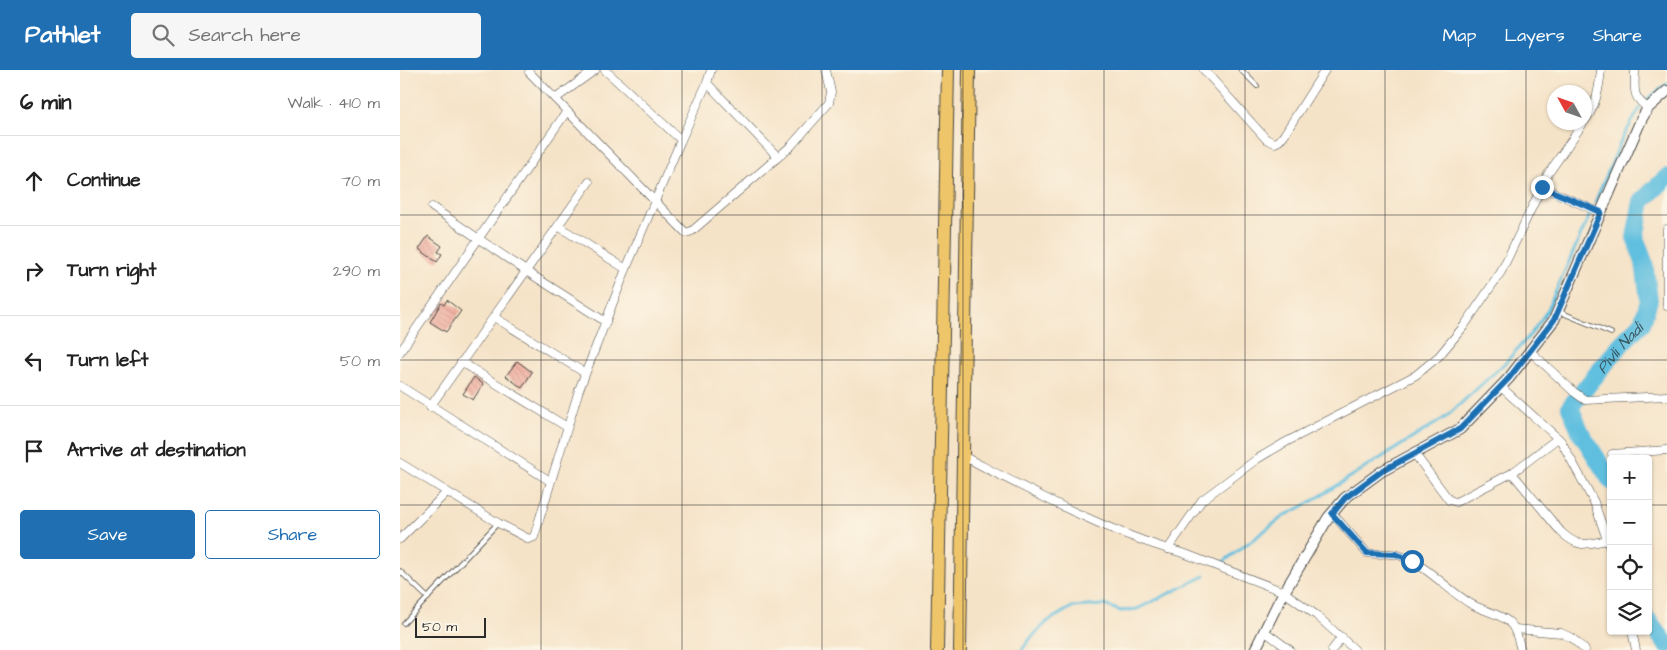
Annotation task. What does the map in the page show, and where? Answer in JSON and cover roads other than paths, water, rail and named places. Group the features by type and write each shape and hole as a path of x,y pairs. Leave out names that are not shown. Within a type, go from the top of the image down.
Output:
{"highway":[{"path":"937,650 948,70"},
{"path":"960,650 969,70"}],"street":[{"path":"555,99 594,70"},
{"path":"604,70 681,140"},
{"path":"400,463 498,524 529,539 533,538 585,373 626,269 711,70"},
{"path":"529,72 684,232 689,233 778,158 829,104 831,92 826,70"},
{"path":"1204,70 1266,139 1275,143 1280,141 1325,70"},
{"path":"1592,108 1599,88 1601,70"},
{"path":"1635,70 1636,96 1640,103 1648,108"},
{"path":"707,83 778,158"},
{"path":"1255,650 1284,592 1332,514 1345,498 1382,471 1460,429 1501,386 1554,320 1641,120 1648,108 1667,91"},
{"path":"400,352 567,111"},
{"path":"1168,550 1202,500 1257,459 1416,375 1439,356 1464,326 1501,272 1548,174 1578,130"},
{"path":"430,406 588,182"},
{"path":"1542,187 1601,212"},
{"path":"432,207 526,271 606,322"},
{"path":"558,226 626,269"},
{"path":"1667,229 1667,306"},
{"path":"494,317 585,373"},
{"path":"1530,351 1585,400 1667,396"},
{"path":"462,362 567,427"},
{"path":"400,386 550,481"},
{"path":"1501,386 1558,438 1590,492 1607,540 1586,545 1576,543 1568,538 1512,473"},
{"path":"1414,453 1452,502 1460,500 1512,473 1558,438"},
{"path":"1612,454 1667,450"},
{"path":"963,460 1137,540 1183,553 1284,592 1316,615 1355,650"},
{"path":"400,539 447,492"},
{"path":"1332,514 1367,553 1396,554 1412,561 1470,604 1511,623 1515,629 1521,650"},
{"path":"1515,629 1561,632 1572,638 1585,650"},
{"path":"1264,631 1290,650"},
{"path":"1633,635 1636,650"},
{"path":"1332,650 1342,637"}],"lane":[{"path":"1241,70 1257,86"},
{"path":"1558,311 1611,333"},
{"path":"404,623 498,524"},
{"path":"400,571 428,598"}],"waterway":[{"path":"1646,100 1667,84"},
{"path":"1595,202 1621,141 1640,108"},
{"name":"Pivli Nadi","path":"1607,475 1581,433 1570,407 1622,343 1642,323 1649,300 1644,262 1635,238 1642,201 1667,177"},
{"path":"1219,565 1284,516 1309,503 1446,417 1505,363 1530,335 1547,311 1591,212"},
{"path":"1022,650 1048,621 1072,607 1104,605 1121,611 1137,609 1205,576"},
{"name":"Pivli Nadi","path":"1652,625 1667,645"}]}
